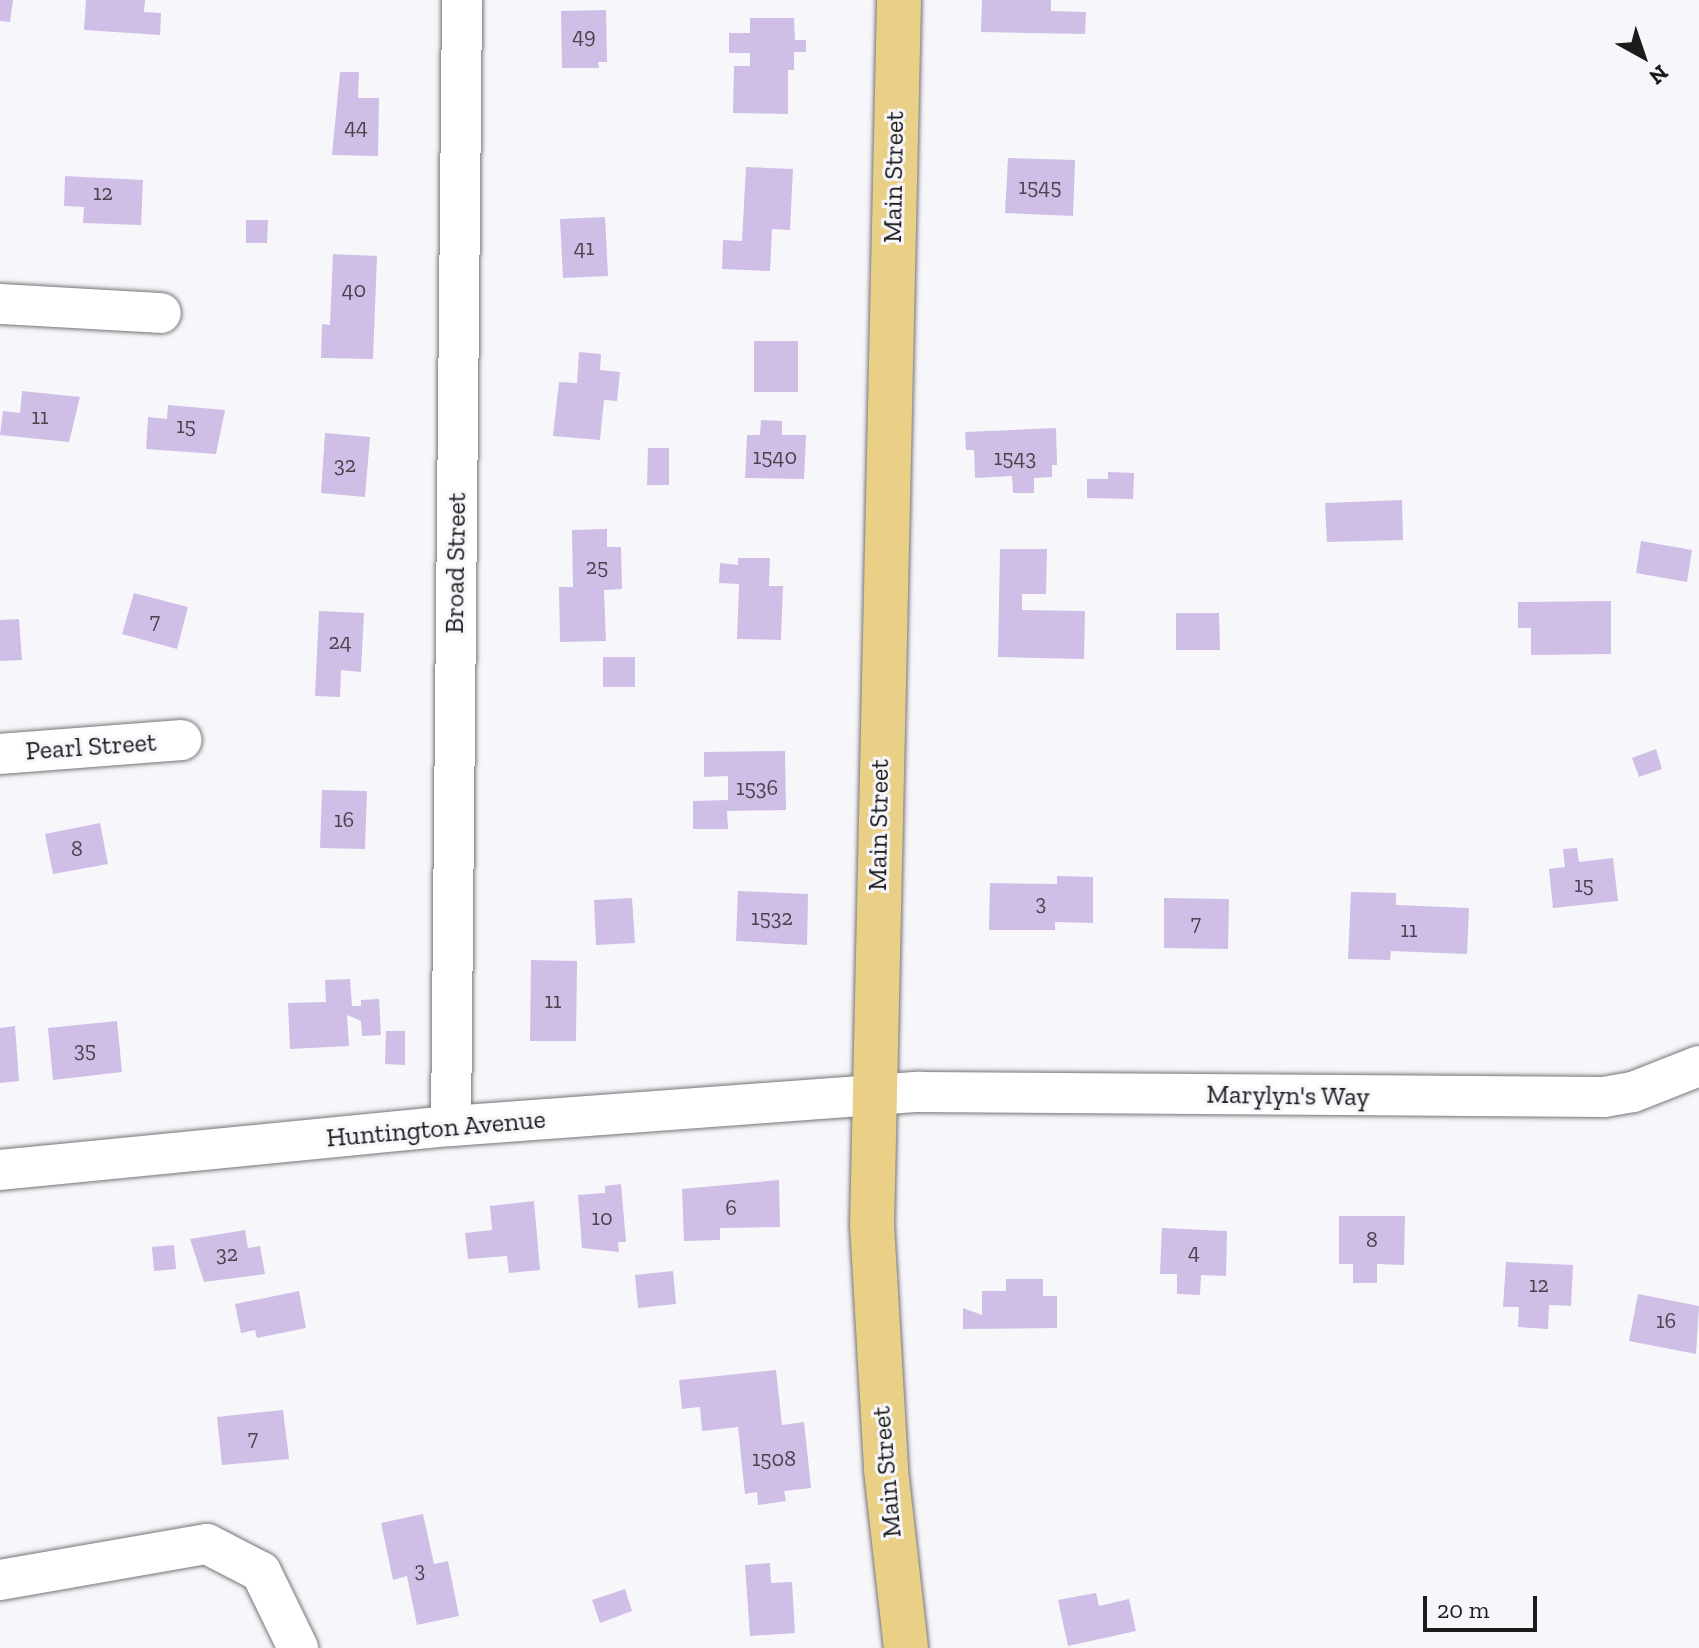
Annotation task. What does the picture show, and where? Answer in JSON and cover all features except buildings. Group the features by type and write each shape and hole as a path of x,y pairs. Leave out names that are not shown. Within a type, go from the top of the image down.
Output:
{"main road":[{"name":"Main Street","path":"899,0 873,1095 876,1347 906,1648"}],"street":[{"name":"Broad Street","path":"451,1126 462,0"},
{"path":"0,304 161,313"},
{"name":"Pearl Street","path":"0,754 181,740"},
{"name":"Marylyn's Way","path":"873,1095 972,1090 1604,1097 1633,1092 1699,1066"},
{"name":"Huntington Avenue","path":"0,1170 451,1126 873,1095"},
{"path":"0,1580 207,1544 261,1572 298,1648"}]}
